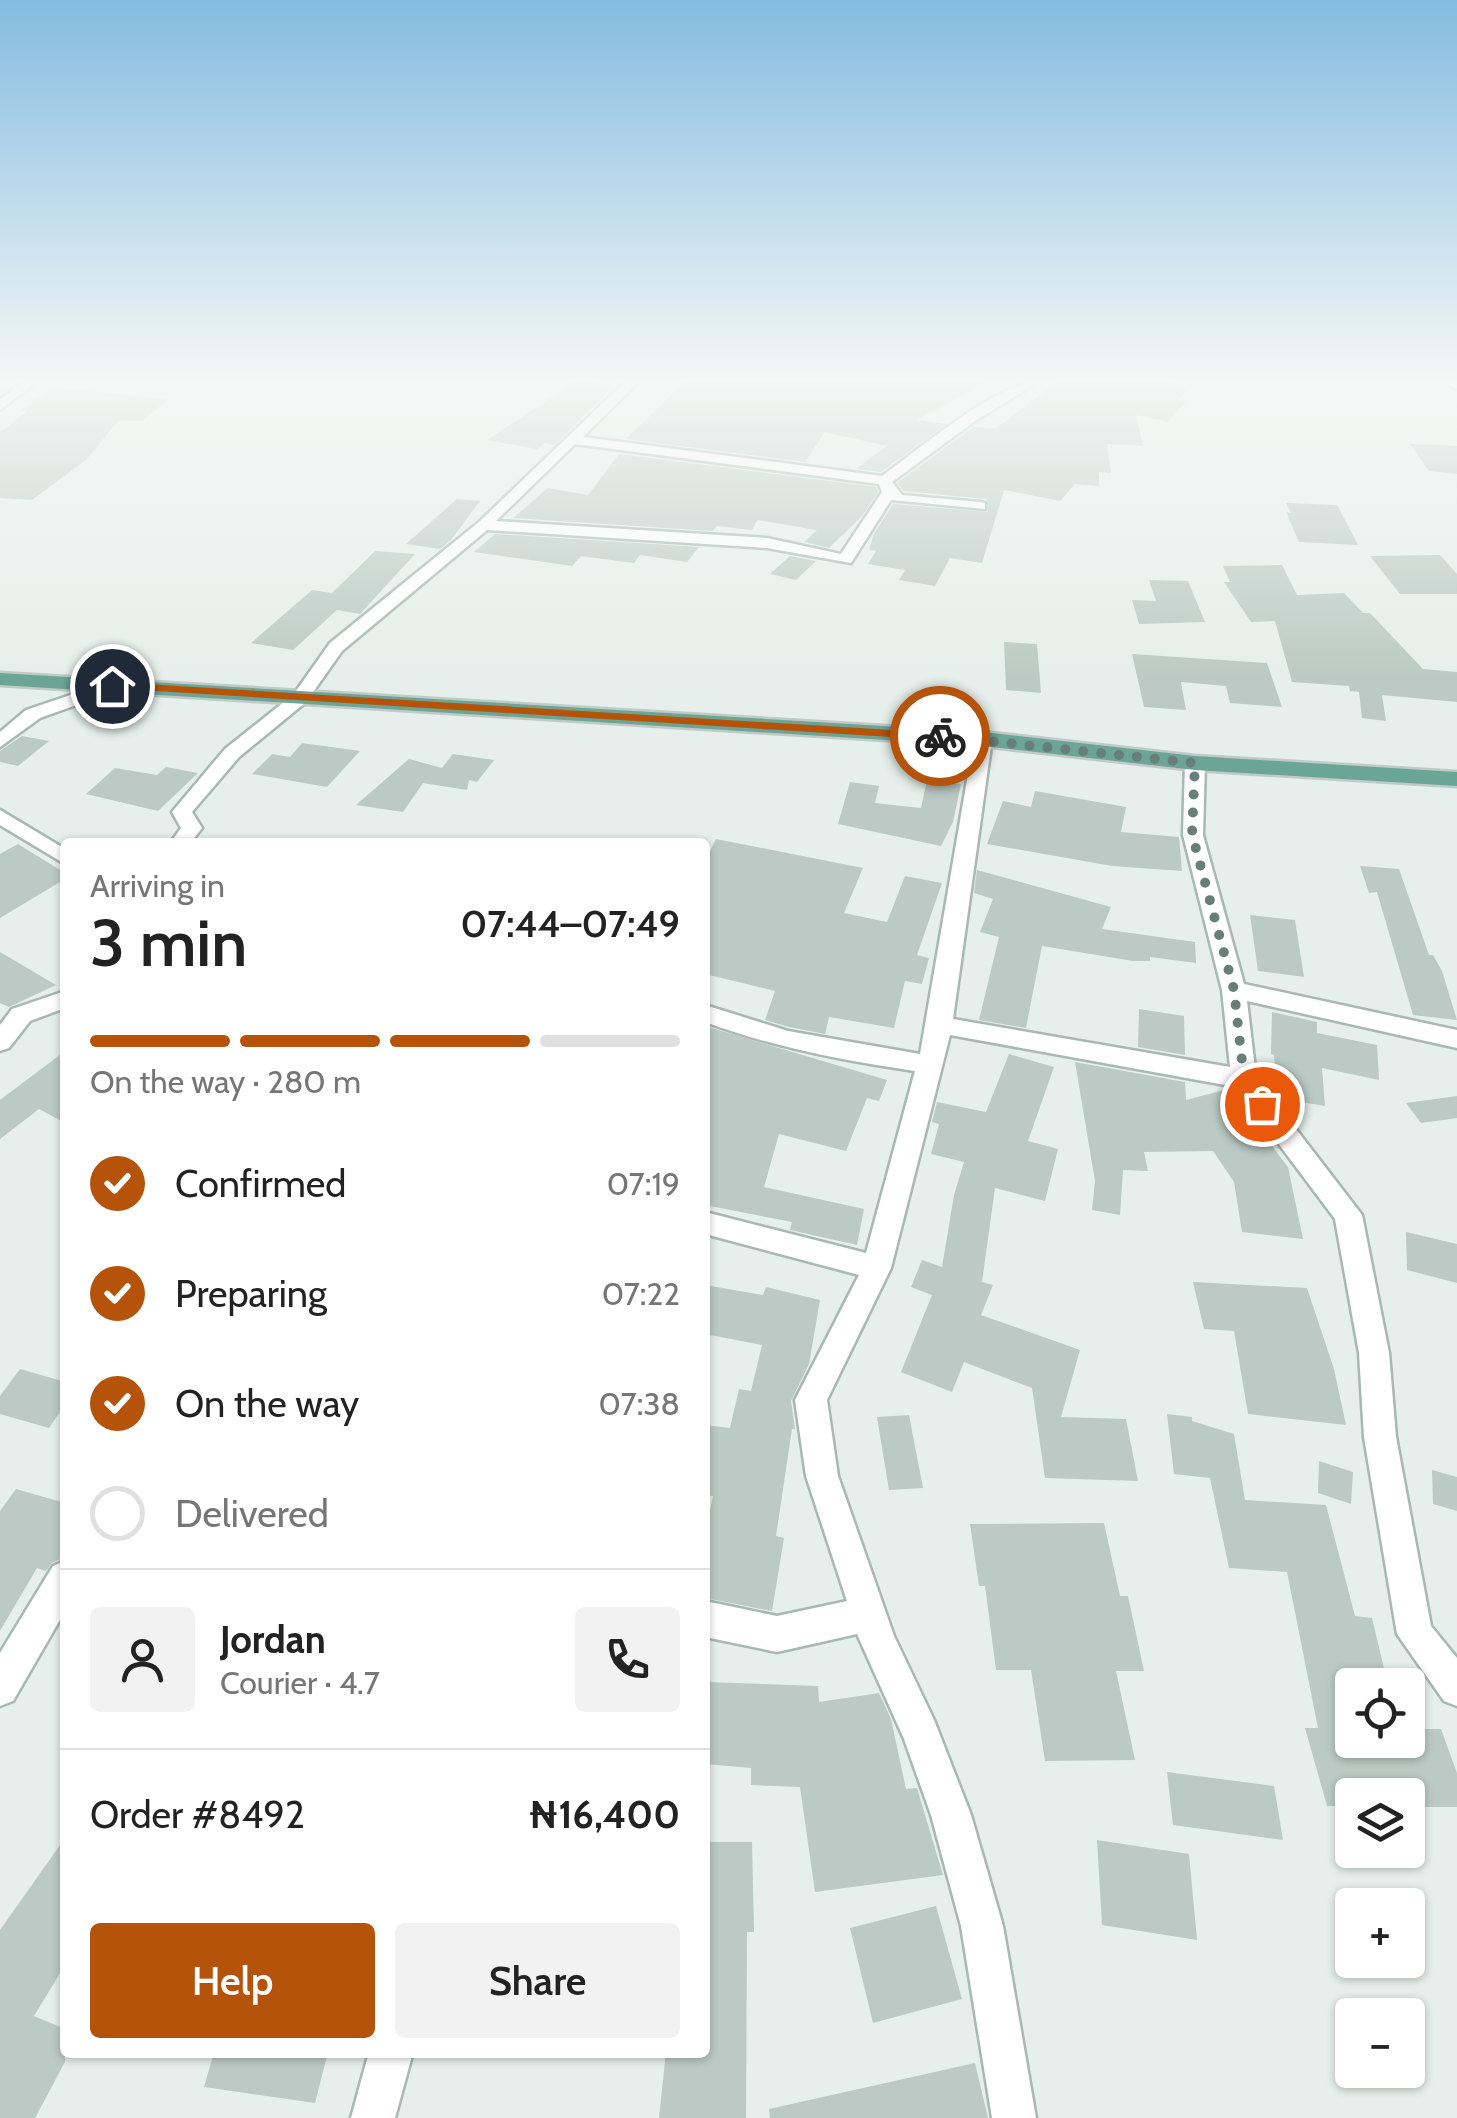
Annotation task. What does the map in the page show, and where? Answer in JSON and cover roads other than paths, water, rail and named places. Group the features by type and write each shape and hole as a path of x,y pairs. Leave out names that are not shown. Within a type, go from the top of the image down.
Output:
{"main road":[{"path":"0,679 982,739 1195,763 1457,779"}],"street":[{"path":"185,838 192,828 182,812 232,754 300,698 336,647 484,524 530,480"},
{"path":"853,480 887,487 898,499 980,506"},
{"path":"484,524 767,543 844,560 887,487 896,480"},
{"path":"0,741 33,714 112,686"},
{"path":"982,739 940,1025 930,1064 877,1268 811,1400 822,1476 868,1614 920,1733 956,1833 982,1926 1014,2118"},
{"path":"1195,763 1192,834 1234,990 1244,1079 1318,1180 1348,1214 1374,1354 1380,1437 1415,1634 1457,1688"},
{"path":"0,816 60,856"},
{"path":"1234,990 1457,1039"},
{"path":"0,1042 20,1015 60,1001"},
{"path":"710,1015 752,1032 930,1064"},
{"path":"940,1025 1244,1079"},
{"path":"710,1224 877,1268"},
{"path":"0,1688 60,1586"},
{"path":"710,1620 777,1634 868,1614"},
{"path":"373,2118 389,2058"}]}
